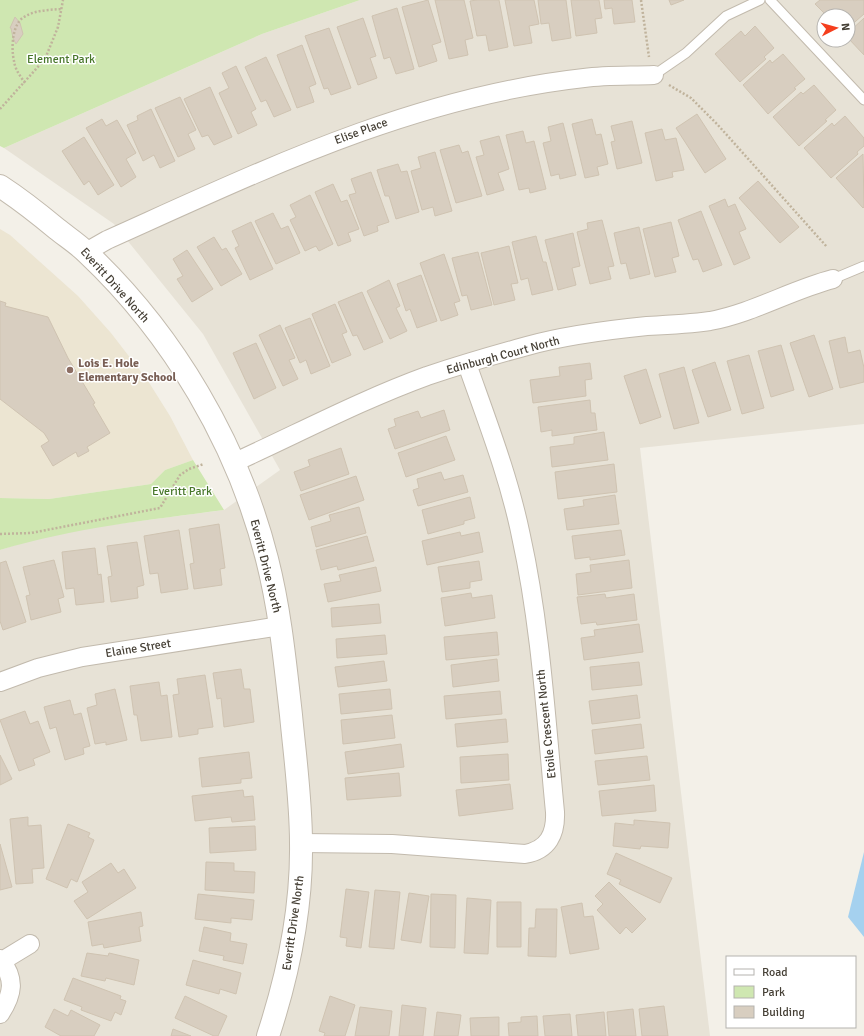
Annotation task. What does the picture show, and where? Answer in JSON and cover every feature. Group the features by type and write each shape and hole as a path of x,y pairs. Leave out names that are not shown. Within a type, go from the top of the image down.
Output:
{"street":[{"name":"Elise Place","path":"86,252 107,240 285,160 393,120 464,100 550,83 596,77 654,76"},
{"name":"Everitt Drive North","path":"0,186 18,198 86,252 146,318 184,370 213,420 233,463 259,531 272,581 280,626 295,756 301,843 298,902 290,951 280,1000 268,1036"},
{"name":"Edinburgh Court North","path":"233,463 381,395 427,377 467,364 556,339 610,331 693,323 725,318 756,309 803,288 833,279"},
{"name":"Etoile Crescent North","path":"301,843 392,844 525,854 541,849 546,844 554,830 554,796 534,610 527,565 516,511 503,465 467,364"},
{"name":"Elaine Street","path":"0,682 38,668 82,657 280,626"},
{"path":"0,1014 7,1002 11,985 9,975 1,960 30,944"}],"lane":[{"path":"654,76 686,53 726,16 760,0"},
{"path":"770,0 864,100"},
{"path":"833,279 864,266"}],"path":[{"path":"0,109 25,83 44,59 58,27 63,0"},
{"path":"641,0 646,43 654,76 691,98 827,247"},
{"path":"25,83 19,75 14,61 14,39 16,27 20,20 29,15 43,11 61,10"},
{"path":"0,534 31,533 160,508 180,475 189,469 204,464"}],"shaded area":[{"path":"360,0 864,0 864,424 640,448 710,1036 0,1036 0,550 31,540 94,527 224,510 280,470 203,334 114,224 4,148 262,34"},
{"name":"Lois E. Hole Elementary School","path":"0,229 10,235 78,296 111,333 148,381 170,416 193,460 165,470 151,484 49,499 0,498"}],"green space":[{"name":"Element Park","path":"0,0 360,0 262,34 4,148 0,146"},
{"name":"Everitt Park","path":"193,460 224,510 83,530 27,542 0,550 0,498 49,499 151,484 165,470"}],"water":[{"path":"864,852 864,937 848,917"}],"building":[{"path":"428,0 441,42 432,45 437,61 419,67 402,7"},
{"path":"435,0 464,0 473,38 465,40 468,55 449,59"},
{"path":"499,0 508,47 489,51 486,35 477,36 470,1"},
{"path":"505,0 534,0 539,24 529,26 532,43 514,46"},
{"path":"538,0 566,0 571,38 552,41 549,23 541,24"},
{"path":"571,0 599,0 602,18 595,19 597,33 576,36"},
{"path":"604,0 632,0 635,22 614,24 612,8 605,9"},
{"path":"669,0 684,0 671,5"},
{"path":"820,0 864,0 864,14 856,21 856,8 819,8 815,4"},
{"path":"397,8 414,69 396,74 390,57 384,59 372,16"},
{"path":"15,17 20,23 23,34 16,44 10,28"},
{"path":"363,18 376,56 370,58 377,78 358,85 337,27"},
{"path":"864,18 864,55 856,46 856,26"},
{"path":"755,26 774,48 764,57 766,59 740,82 715,54 741,31 745,36"},
{"path":"329,28 351,88 331,95 328,88 324,89 305,36"},
{"path":"302,45 316,84 309,87 314,102 297,108 277,55"},
{"path":"783,54 805,79 768,114 743,85 770,60 772,63"},
{"path":"266,57 291,110 274,117 266,100 261,102 245,67"},
{"path":"236,66 256,109 251,112 257,125 238,134 219,93 229,88 222,73"},
{"path":"814,85 836,110 825,120 827,121 799,146 773,117 801,92 803,94"},
{"path":"210,87 232,137 214,145 208,135 202,137 184,99"},
{"path":"180,97 196,130 188,134 195,149 178,157 155,108"},
{"path":"151,109 175,161 160,168 154,155 143,161 127,125 138,120 137,116"},
{"path":"697,114 726,159 705,173 676,128"},
{"path":"845,116 864,138 864,146 857,152 858,154 831,178 804,148 832,123 834,126"},
{"path":"102,119 106,126 117,120 136,153 126,159 136,177 121,187 86,128"},
{"path":"592,119 596,135 601,134 608,164 597,167 599,175 585,178 572,124"},
{"path":"632,121 642,163 617,169 611,142 615,141 611,126"},
{"path":"563,123 576,175 560,179 559,174 551,176 543,143 551,141 548,127"},
{"path":"662,129 665,140 676,138 684,170 672,172 673,177 656,181 645,133"},
{"path":"523,131 526,143 534,141 546,189 530,193 529,188 519,190 506,135"},
{"path":"499,136 509,169 498,173 504,190 487,195 476,157 484,155 480,141"},
{"path":"84,137 114,185 98,195 89,181 84,185 62,151"},
{"path":"459,145 462,153 468,151 482,196 456,203 440,150"},
{"path":"435,152 452,211 435,216 433,207 422,210 411,171 421,168 418,157"},
{"path":"863,154 864,207 863,208 836,178"},
{"path":"398,164 401,172 407,171 419,212 396,219 389,196 385,196 377,170"},
{"path":"371,172 389,222 377,226 378,231 364,236 349,195 356,193 351,179"},
{"path":"758,181 799,227 780,243 739,198"},
{"path":"333,184 341,202 347,200 359,229 348,233 351,241 338,246 315,192"},
{"path":"310,195 333,244 319,251 316,246 305,251 290,220 296,217 290,205"},
{"path":"725,199 728,207 735,204 746,229 739,232 750,258 734,265 709,206"},
{"path":"701,211 722,265 703,272 698,259 693,260 678,220"},
{"path":"273,213 281,229 288,226 300,253 276,264 255,221"},
{"path":"602,220 614,266 608,267 611,279 590,284 577,232 588,229 587,223"},
{"path":"251,222 273,269 250,280 235,248 239,246 232,231"},
{"path":"671,222 679,256 672,258 676,272 655,277 643,229"},
{"path":"639,227 650,274 630,279 626,263 621,264 614,233"},
{"path":"573,233 580,266 572,268 576,285 558,290 545,240"},
{"path":"536,236 543,262 546,262 553,290 532,295 528,278 521,280 512,242"},
{"path":"214,237 222,250 226,248 242,274 221,286 197,247"},
{"path":"509,246 518,283 511,284 515,300 494,305 481,253"},
{"path":"187,250 213,289 192,302 177,279 183,276 173,259"},
{"path":"478,252 492,305 471,310 467,295 462,296 452,258"},
{"path":"444,254 460,301 454,303 458,315 441,321 420,263"},
{"path":"421,275 437,321 417,328 410,309 406,311 397,284"},
{"path":"389,280 400,306 396,308 407,331 390,339 367,291"},
{"path":"362,292 383,342 364,350 357,335 353,336 338,302"},
{"path":"0,301 6,303 5,306 48,317 68,358 95,403 93,404 110,433 87,447 89,451 78,457 76,452 53,466 41,446 49,441 44,433 0,399"},
{"path":"335,304 347,332 342,334 351,355 332,363 312,314"},
{"path":"310,318 330,366 311,374 306,360 300,363 285,328"},
{"path":"280,325 295,358 289,360 298,379 283,386 259,335"},
{"path":"814,335 833,389 809,397 790,343"},
{"path":"845,337 848,353 860,350 864,368 864,382 840,388 829,341"},
{"path":"256,343 276,388 254,399 233,353"},
{"path":"781,345 794,390 771,397 758,351"},
{"path":"749,355 764,408 742,414 727,361"},
{"path":"715,362 731,410 708,417 692,370"},
{"path":"590,363 592,379 585,380 586,396 533,403 530,380 560,376 559,367"},
{"path":"684,367 699,423 674,429 659,374"},
{"path":"646,369 661,417 640,424 624,376"},
{"path":"590,400 591,413 595,413 597,430 552,436 552,430 541,432 538,407"},
{"path":"444,410 450,430 395,449 388,429 396,426 394,419 418,411 421,418"},
{"path":"604,432 608,460 552,467 550,447 574,444 574,437"},
{"path":"446,436 455,460 406,477 398,453"},
{"path":"341,448 349,474 301,491 294,472 310,466 308,460"},
{"path":"614,464 617,492 558,499 555,472"},
{"path":"441,472 444,480 463,475 468,492 418,506 413,490 419,488 417,479"},
{"path":"356,476 364,500 309,520 300,495"},
{"path":"615,495 619,524 567,530 564,509 584,506 583,500"},
{"path":"470,497 475,518 464,521 464,524 428,534 422,510"},
{"path":"359,507 366,533 316,547 311,527 331,521 329,515"},
{"path":"219,524 225,568 220,569 222,585 194,589 190,564 194,563 189,529"},
{"path":"179,530 188,589 161,593 158,573 150,574 144,536"},
{"path":"621,530 625,555 590,560 590,557 575,559 572,536"},
{"path":"460,532 461,536 479,532 483,552 427,565 422,541"},
{"path":"367,536 374,561 338,570 337,566 321,570 316,550"},
{"path":"137,542 144,585 137,587 138,598 111,602 108,577 112,576 107,546"},
{"path":"95,548 98,575 101,574 104,602 76,605 74,588 66,589 62,552"},
{"path":"54,560 64,597 58,599 61,612 31,620 26,596 30,595 23,567"},
{"path":"629,560 632,588 578,595 576,574 591,572 590,565"},
{"path":"6,561 26,622 3,630 0,621 0,563"},
{"path":"479,561 482,580 470,582 470,588 442,592 438,567"},
{"path":"376,567 381,591 328,602 324,584 341,581 339,575"},
{"path":"471,593 472,598 492,595 495,618 445,626 441,598"},
{"path":"605,594 606,598 634,594 637,620 597,625 596,622 581,624 577,597"},
{"path":"379,604 381,623 332,627 331,608"},
{"path":"639,624 643,652 584,660 581,638 595,636 594,630"},
{"path":"497,632 499,655 446,660 444,637"},
{"path":"385,635 387,654 337,658 336,639"},
{"path":"497,659 499,681 453,687 451,665"},
{"path":"384,661 387,681 338,687 335,667"},
{"path":"639,662 642,685 592,690 590,667"},
{"path":"241,669 244,689 250,689 254,722 224,727 221,698 217,699 213,673"},
{"path":"205,675 213,727 198,729 198,734 179,737 173,695 179,694 177,679"},
{"path":"159,682 161,696 167,695 172,737 141,741 137,715 134,715 130,686"},
{"path":"115,689 127,740 106,745 106,742 95,744 87,708 97,705 95,694"},
{"path":"390,689 392,709 341,714 339,694"},
{"path":"500,691 502,714 446,719 444,696"},
{"path":"637,695 640,718 592,724 589,701"},
{"path":"70,700 74,715 81,713 90,746 83,748 84,754 65,760 56,727 50,729 44,707"},
{"path":"25,711 30,724 38,721 50,752 33,759 35,765 19,771 0,720"},
{"path":"392,715 395,738 343,744 341,720"},
{"path":"506,719 508,742 457,747 455,724"},
{"path":"641,724 644,748 595,754 592,730"},
{"path":"401,744 404,767 348,774 345,752"},
{"path":"249,752 252,778 241,779 241,783 202,787 199,758"},
{"path":"508,754 509,780 461,783 460,757"},
{"path":"0,755 12,779 0,785"},
{"path":"647,756 650,780 598,785 595,761"},
{"path":"399,773 401,796 347,800 345,778"},
{"path":"510,784 513,809 459,816 456,790"},
{"path":"654,785 656,811 602,816 599,791"},
{"path":"243,790 244,797 253,796 255,820 232,822 231,817 195,821 192,796"},
{"path":"28,817 28,826 41,825 44,868 32,869 33,883 16,884 10,819"},
{"path":"634,820 670,823 668,848 641,846 640,849 613,846 615,823 634,825"},
{"path":"68,824 90,833 88,837 94,840 77,882 71,879 67,888 46,879"},
{"path":"255,826 256,850 210,853 209,828"},
{"path":"0,844 12,887 0,890"},
{"path":"616,853 672,878 660,903 619,884 621,880 607,874"},
{"path":"206,862 234,863 234,871 255,872 254,893 205,890"},
{"path":"111,863 118,873 124,869 136,888 87,919 74,901 88,892 82,882"},
{"path":"609,882 646,919 632,933 626,927 620,934 597,910 603,904 595,896"},
{"path":"346,889 369,892 361,948 346,946 347,938 340,937"},
{"path":"375,890 400,892 394,949 369,947"},
{"path":"409,893 429,896 421,943 401,940"},
{"path":"198,894 254,900 252,920 231,918 231,923 195,919"},
{"path":"431,894 456,895 455,948 430,947"},
{"path":"467,898 491,900 488,954 464,953"},
{"path":"497,902 521,902 521,947 497,947"},
{"path":"582,903 584,917 593,916 599,949 570,954 561,907"},
{"path":"536,909 557,909 556,957 528,956 529,928 535,928"},
{"path":"141,912 143,926 139,927 141,941 104,948 103,944 92,946 88,922"},
{"path":"204,927 231,933 230,941 247,944 243,964 223,960 224,956 199,951"},
{"path":"87,953 108,956 109,953 139,960 134,985 106,978 105,981 81,976"},
{"path":"193,960 241,973 236,994 220,989 219,994 186,985"},
{"path":"73,978 121,996 120,999 126,1001 121,1015 115,1012 111,1021 81,1010 82,1007 64,1000"},
{"path":"185,996 227,1016 218,1036 214,1036 175,1018"},
{"path":"330,996 355,1005 345,1036 324,1036 325,1033 319,1031"},
{"path":"402,1005 426,1008 423,1036 399,1036"},
{"path":"664,1006 668,1036 642,1036 639,1009"},
{"path":"360,1007 392,1011 389,1036 355,1036"},
{"path":"54,1009 68,1016 71,1010 100,1025 94,1036 61,1036 45,1027"},
{"path":"633,1009 636,1036 609,1036 607,1012"},
{"path":"437,1012 461,1015 458,1036 434,1036"},
{"path":"604,1012 606,1036 578,1036 576,1015"},
{"path":"570,1014 572,1036 545,1036 543,1016"},
{"path":"537,1016 538,1036 509,1036 508,1023 521,1022 521,1017"},
{"path":"499,1017 499,1036 471,1036 470,1018"},
{"path":"173,1029 191,1036 171,1036"}],"place":[{"name":"Lois E. Hole Elementary School","path":"70,370"}]}
